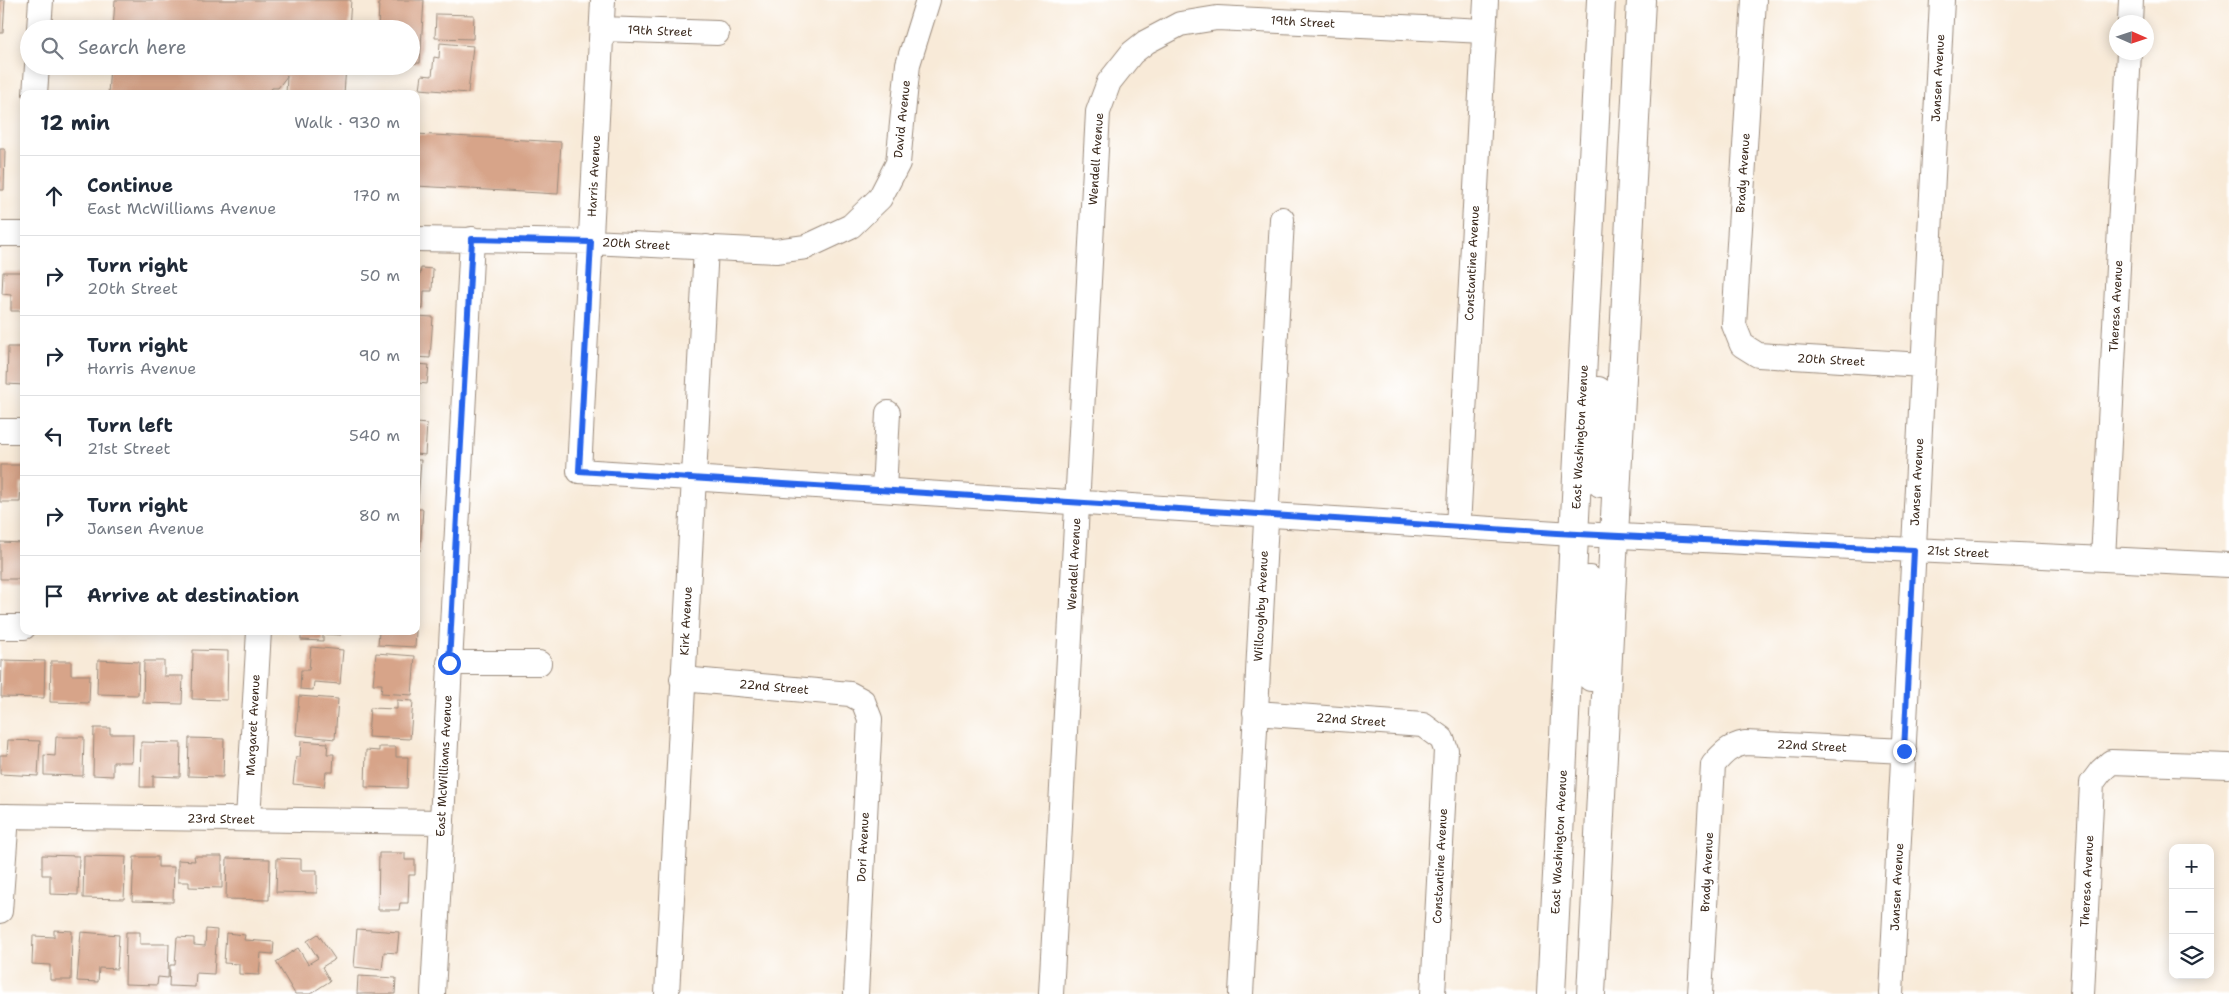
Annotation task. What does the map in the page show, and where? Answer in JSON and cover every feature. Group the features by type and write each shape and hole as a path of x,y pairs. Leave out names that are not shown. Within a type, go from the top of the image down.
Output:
{"main road":[{"path":"1595,535 1601,498 1598,380 1587,287 1601,0"},
{"path":"1629,0 1634,124"},
{"name":"East Washington Avenue","path":"1551,994 1634,124 1641,0"},
{"name":"East Washington Avenue","path":"1591,994 1602,789 1595,535"}],"street":[{"path":"40,20 41,0"},
{"name":"Harris Avenue","path":"579,471 603,0"},
{"name":"David Avenue","path":"852,226 880,198 898,163 908,64 928,0"},
{"name":"Constantine Avenue","path":"1458,527 1486,0"},
{"name":"Brady Avenue","path":"1742,345 1734,325 1754,0"},
{"name":"Jansen Avenue","path":"1891,994 1942,0"},
{"path":"2130,15 2131,0"},
{"name":"19th Street","path":"1132,53 1146,42 1180,24 1217,18 1484,31"},
{"name":"19th Street","path":"602,29 717,33"},
{"name":"Wendell Avenue","path":"1051,994 1098,112 1109,82 1132,53"},
{"name":"Theresa Avenue","path":"2103,559 2129,60"},
{"path":"35,90 36,75"},
{"name":"Willoughby Avenue","path":"1241,994 1282,219"},
{"name":"20th Street","path":"420,239 591,242 776,251 806,247 852,226"},
{"path":"0,234 20,234"},
{"name":"East McWilliams Avenue","path":"433,994 472,239"},
{"name":"Kirk Avenue","path":"667,994 706,247"},
{"name":"20th Street","path":"1742,345 1758,355 1923,365"},
{"path":"884,490 888,413"},
{"path":"0,431 20,431"},
{"name":"21st Street","path":"579,471 1595,535 2229,565"},
{"path":"0,627 20,627"},
{"name":"Margaret Avenue","path":"248,819 259,635"},
{"path":"449,663 538,663"},
{"name":"22nd Street","path":"682,679 850,694 863,702"},
{"name":"Dori Avenue","path":"856,994 870,719 863,702"},
{"name":"22nd Street","path":"1255,713 1423,725 1442,739"},
{"name":"Constantine Avenue","path":"1433,994 1446,750 1442,739"},
{"name":"22nd Street","path":"1723,753 1731,746 1745,742 1904,751"},
{"name":"Brady Avenue","path":"1700,994 1713,765 1723,753"},
{"name":"Theresa Avenue","path":"2082,994 2092,784 2101,771 2111,762 2229,766"},
{"path":"0,911 3,816"},
{"name":"23rd Street","path":"3,816 442,822"}],"building":[{"path":"0,0 5,0 3,33 0,33"},
{"path":"115,0 351,0 350,20 114,20"},
{"path":"379,0 424,0 420,63 420,20 378,20"},
{"path":"436,14 474,15 473,39 435,38"},
{"path":"440,43 473,46 468,93 420,89 422,75 432,76 434,57 439,58"},
{"path":"109,75 345,75 344,90 286,90 287,76 278,88 272,88 271,90 108,90"},
{"path":"420,134 561,142 558,194 420,186"},
{"path":"0,149 5,149 4,190 0,190"},
{"path":"421,268 433,269 432,291 424,291 423,309 420,309"},
{"path":"3,272 20,272 20,311 11,311 11,295 2,294"},
{"path":"420,316 433,317 430,358 420,357"},
{"path":"8,347 20,347 20,385 7,384"},
{"path":"420,364 429,365 427,384 420,383"},
{"path":"420,423 427,424 425,455 420,454"},
{"path":"0,465 20,465 20,502 0,502"},
{"path":"420,509 423,509 420,551"},
{"path":"0,542 20,543 20,579 0,579"},
{"path":"301,635 323,635 323,641 301,640"},
{"path":"379,635 416,635 415,647 378,645"},
{"path":"311,647 343,650 340,684 314,682 313,690 300,689 301,670 309,670"},
{"path":"193,650 228,651 227,700 192,699"},
{"path":"376,653 415,656 412,695 381,693 382,684 373,684"},
{"path":"2,660 45,661 44,698 1,697"},
{"path":"98,660 139,662 138,695 97,694"},
{"path":"51,661 71,661 71,675 90,675 89,703 50,702"},
{"path":"144,661 164,661 164,676 183,676 182,704 143,703"},
{"path":"299,696 338,699 335,739 296,735"},
{"path":"397,700 413,701 410,739 368,737 370,708 397,709"},
{"path":"94,728 110,728 110,734 133,734 132,762 113,762 113,776 93,775"},
{"path":"56,737 84,737 83,776 44,775 44,755 55,756"},
{"path":"189,738 224,739 223,777 188,776"},
{"path":"8,740 40,741 38,776 0,774 0,755 7,755"},
{"path":"301,741 328,743 327,754 334,754 333,772 326,772 324,787 293,784 296,757 300,757"},
{"path":"141,742 181,743 180,777 153,776 153,787 140,787"},
{"path":"379,747 396,747 396,757 408,757 407,788 365,787 366,750 379,751"},
{"path":"379,853 405,853 405,860 415,860 415,875 409,875 408,903 400,903 399,910 378,910"},
{"path":"42,855 79,856 78,895 50,894 50,875 42,875"},
{"path":"84,856 126,857 124,899 83,898"},
{"path":"194,856 222,856 222,888 189,887 189,882 178,882 178,860 195,861"},
{"path":"134,857 158,857 158,867 174,867 173,902 132,901"},
{"path":"227,858 270,859 269,900 226,899"},
{"path":"277,858 301,859 301,870 317,870 317,893 276,892"},
{"path":"206,929 217,930 214,974 196,973 195,987 169,986 170,965 175,965 177,937 194,938 194,945 205,946"},
{"path":"357,929 399,932 397,953 384,952 382,970 354,967"},
{"path":"54,930 72,931 71,980 50,980 50,965 32,964 33,936 54,937"},
{"path":"81,932 119,935 117,969 99,968 98,982 77,981"},
{"path":"126,932 140,932 140,944 169,944 168,978 158,977 157,985 125,984"},
{"path":"226,933 245,935 244,940 274,942 273,954 261,953 259,975 239,974 239,964 224,963"},
{"path":"318,934 335,959 322,967 330,981 310,994 295,994 276,962 298,948 308,964 318,958 307,941"},
{"path":"358,976 396,978 395,994 357,994"}],"route":[{"path":"449,663 472,239 591,242 579,471 1557,533 1914,550 1904,751"}]}
